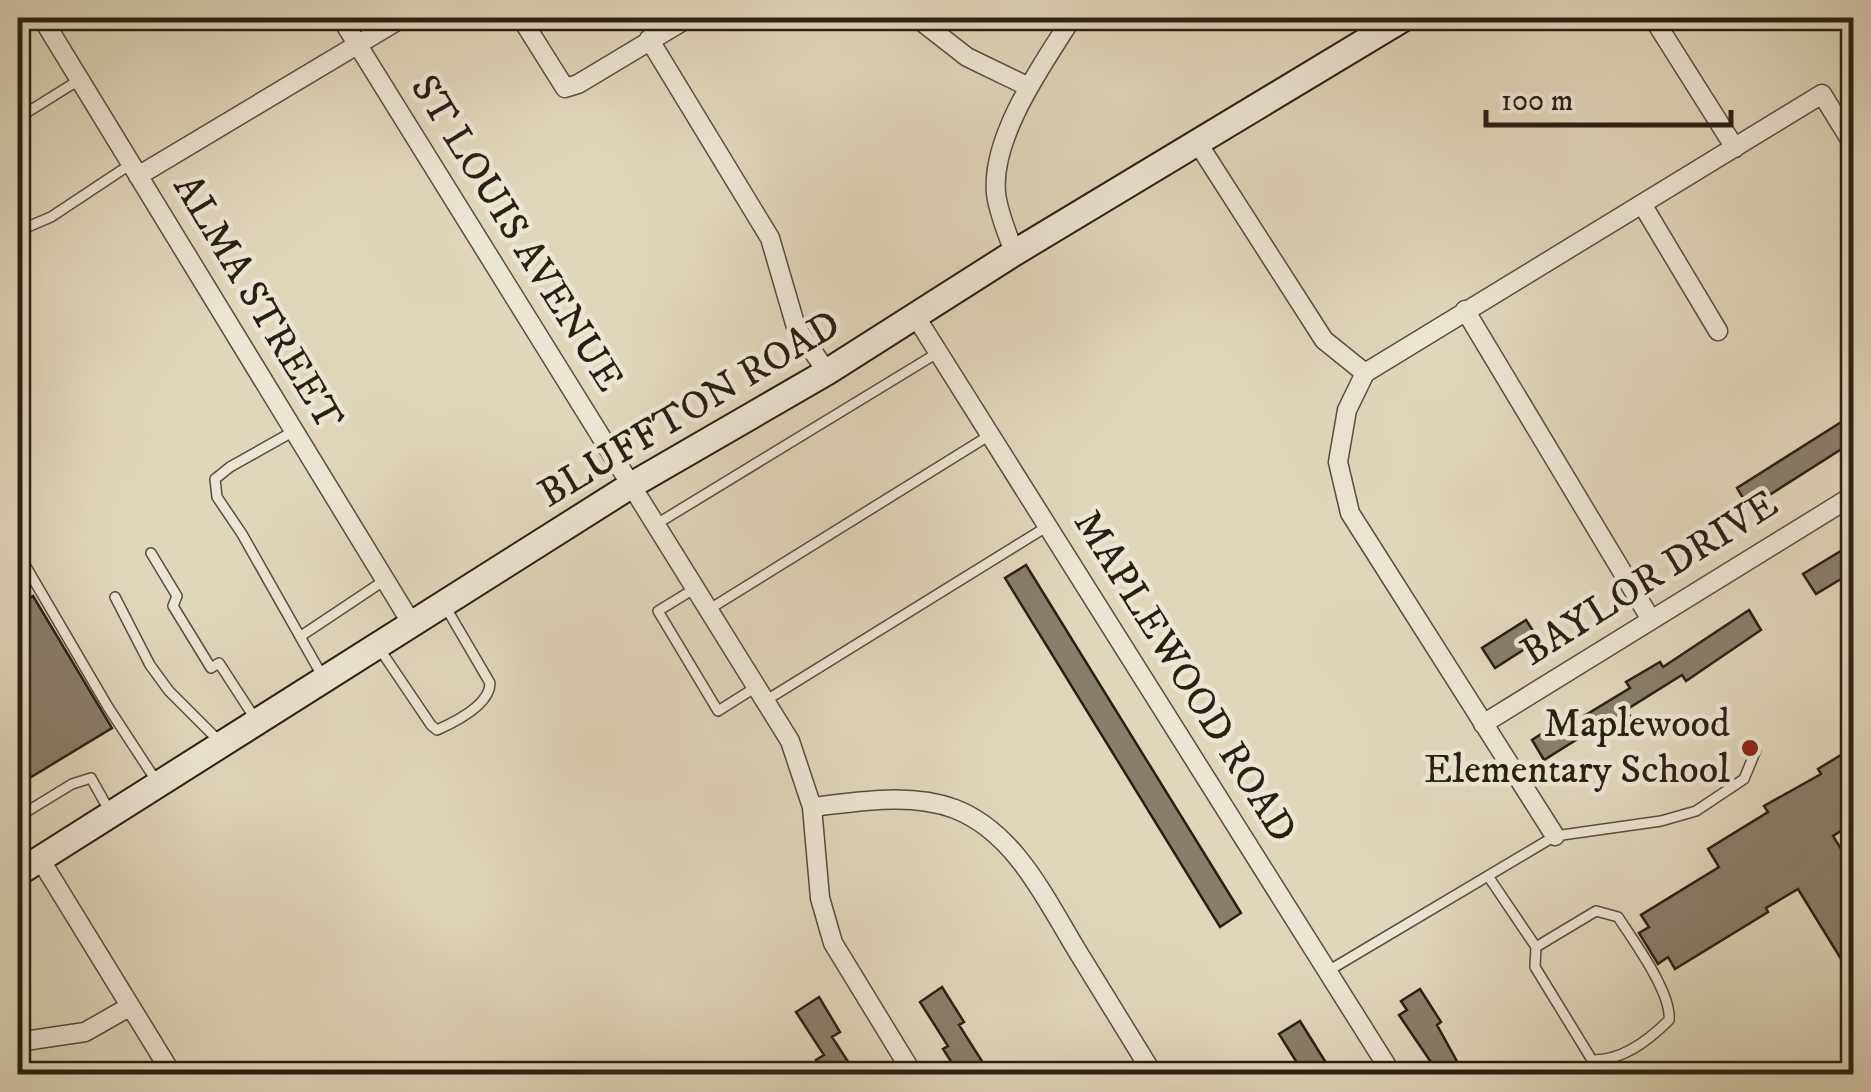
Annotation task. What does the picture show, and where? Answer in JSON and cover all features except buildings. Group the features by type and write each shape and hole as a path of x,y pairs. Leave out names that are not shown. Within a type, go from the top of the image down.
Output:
{"main road":[{"name":"BLUFFTON ROAD","path":"18,873 630,486 827,372 1014,253 1404,18"}],"street":[{"name":"ALMA STREET","path":"42,18 412,624"},
{"name":"ST LOUIS AVENUE","path":"341,18 790,742 812,807 820,898 833,943 913,1074"},
{"path":"135,170 402,18"},
{"path":"521,18 564,88 578,84 688,18"},
{"path":"918,18 967,57 1030,88"},
{"path":"1014,253 996,192 1000,158 1030,88 1072,18"},
{"path":"1652,18 1734,148"},
{"path":"649,39 770,238 796,326 827,372"},
{"path":"1555,836 1350,514 1338,462 1347,410 1365,373 1822,94 1854,146"},
{"path":"1198,142 1324,340 1365,373"},
{"path":"1642,204 1718,331"},
{"path":"1465,310 1650,618"},
{"name":"MAPLEWOOD ROAD","path":"916,317 1392,1074"},
{"name":"BAYLOR DRIVE","path":"1483,724 1854,495"},
{"path":"812,807 878,800 920,801 952,808 981,821 1005,843 1032,878 1153,1074"},
{"path":"40,859 172,1074"},
{"path":"18,1042 86,1032 130,1008"}],"lane":[{"path":"18,118 80,80"},
{"path":"18,230 51,217 135,170"},
{"path":"655,525 939,352"},
{"path":"294,431 214,479 216,497 324,679"},
{"path":"708,610 990,435"},
{"path":"694,588 658,612 718,711 760,694 1048,526"},
{"path":"151,553 177,596 173,606 211,668 220,663 258,722"},
{"path":"18,564 25,565 159,784"},
{"path":"301,636 385,580"},
{"path":"115,598 150,666 222,744"},
{"path":"378,646 430,725 436,730 446,726 485,700 490,683 444,604"},
{"path":"1328,971 1555,836 1662,822 1696,811 1744,779 1756,750"},
{"path":"18,816 72,784 91,778 111,814"},
{"path":"1488,876 1536,948 1535,968 1592,1060 1608,1061 1631,1050 1668,1020 1670,1010 1662,991 1618,918 1596,911 1536,948"}],"place":[{"name":"Maplewood Elementary School","path":"1750,748"}]}
